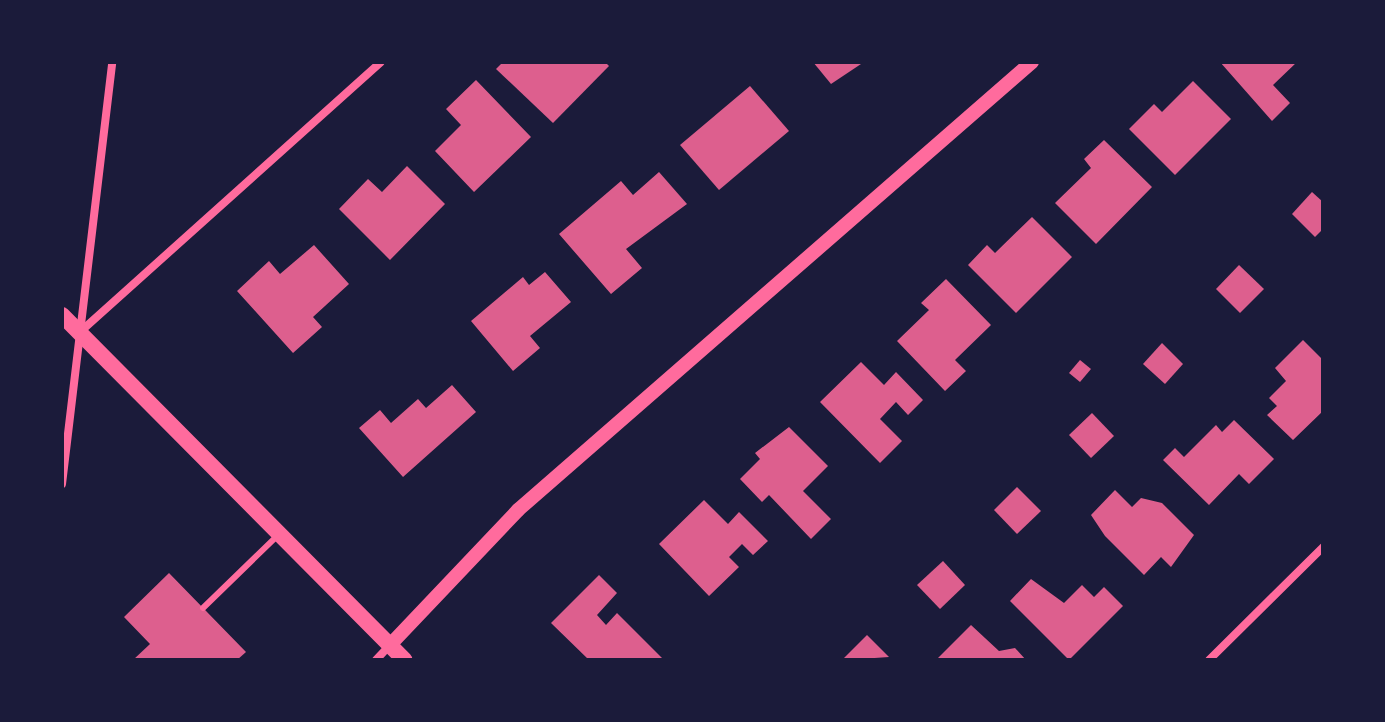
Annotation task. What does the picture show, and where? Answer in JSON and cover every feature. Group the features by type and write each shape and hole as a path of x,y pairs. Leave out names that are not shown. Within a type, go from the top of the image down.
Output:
{"main road":[{"path":"62,315 405,660"}],"street":[{"path":"62,484 112,62"},
{"path":"79,332 381,62"},
{"path":"376,660 518,510 1032,62"},
{"path":"1209,660 1323,547"}],"lane":[{"path":"203,608 279,533"}],"building":[{"path":"503,62 605,62 609,66 553,123 496,69"},
{"path":"813,62 864,62 831,84"},
{"path":"1220,62 1297,62 1273,85 1290,103 1272,121"},
{"path":"476,80 531,137 474,192 435,151 461,125 446,109"},
{"path":"1193,81 1231,119 1175,175 1129,129 1154,104 1162,112"},
{"path":"750,86 789,131 719,190 680,145"},
{"path":"1104,140 1152,187 1096,244 1055,203 1091,168 1084,159"},
{"path":"407,166 445,204 390,260 339,209 368,179 382,192"},
{"path":"659,172 687,204 626,249 642,268 611,294 559,234 621,181 633,195"},
{"path":"1312,192 1323,202 1323,229 1315,237 1292,214"},
{"path":"1032,217 1072,257 1016,313 968,265 987,245 995,253"},
{"path":"314,245 349,284 313,317 322,327 293,353 237,291 269,261 280,274"},
{"path":"1239,265 1264,289 1240,313 1216,289"},
{"path":"545,272 571,302 530,336 540,348 513,371 471,321 523,277 529,285"},
{"path":"946,279 991,325 955,360 966,371 945,391 897,341 929,310 921,303"},
{"path":"1303,340 1323,360 1323,411 1293,440 1267,415 1277,406 1269,398 1286,381 1275,368"},
{"path":"1162,343 1183,364 1165,384 1143,364"},
{"path":"1080,360 1091,369 1080,382 1069,373"},
{"path":"861,362 884,385 896,372 923,400 908,415 896,402 880,419 902,441 880,463 820,402"},
{"path":"452,385 476,412 403,477 359,428 380,410 391,423 418,399 426,408"},
{"path":"1092,413 1114,436 1091,458 1069,435"},
{"path":"1234,420 1274,459 1249,484 1239,474 1209,505 1163,460 1175,448 1184,457 1216,425 1222,432"},
{"path":"789,427 828,466 803,491 831,519 811,539 769,495 762,502 740,479 760,459 755,453"},
{"path":"1017,487 1041,511 1017,534 994,510"},
{"path":"1115,490 1132,507 1141,498 1162,503 1194,535 1171,567 1161,557 1144,575 1105,536 1091,515"},
{"path":"704,500 728,524 739,512 768,541 753,555 742,544 729,557 739,567 709,596 659,544"},
{"path":"943,561 965,585 940,609 917,585"},
{"path":"169,573 246,652 237,660 133,660 150,644 124,617"},
{"path":"599,575 617,593 597,615 606,625 617,613 664,660 589,660 551,623"},
{"path":"1031,579 1064,603 1082,585 1094,597 1104,587 1123,606 1069,660 1010,601"},
{"path":"971,625 999,651 1015,648 1026,660 936,660"},
{"path":"867,635 889,657 846,660 844,658"}]}
